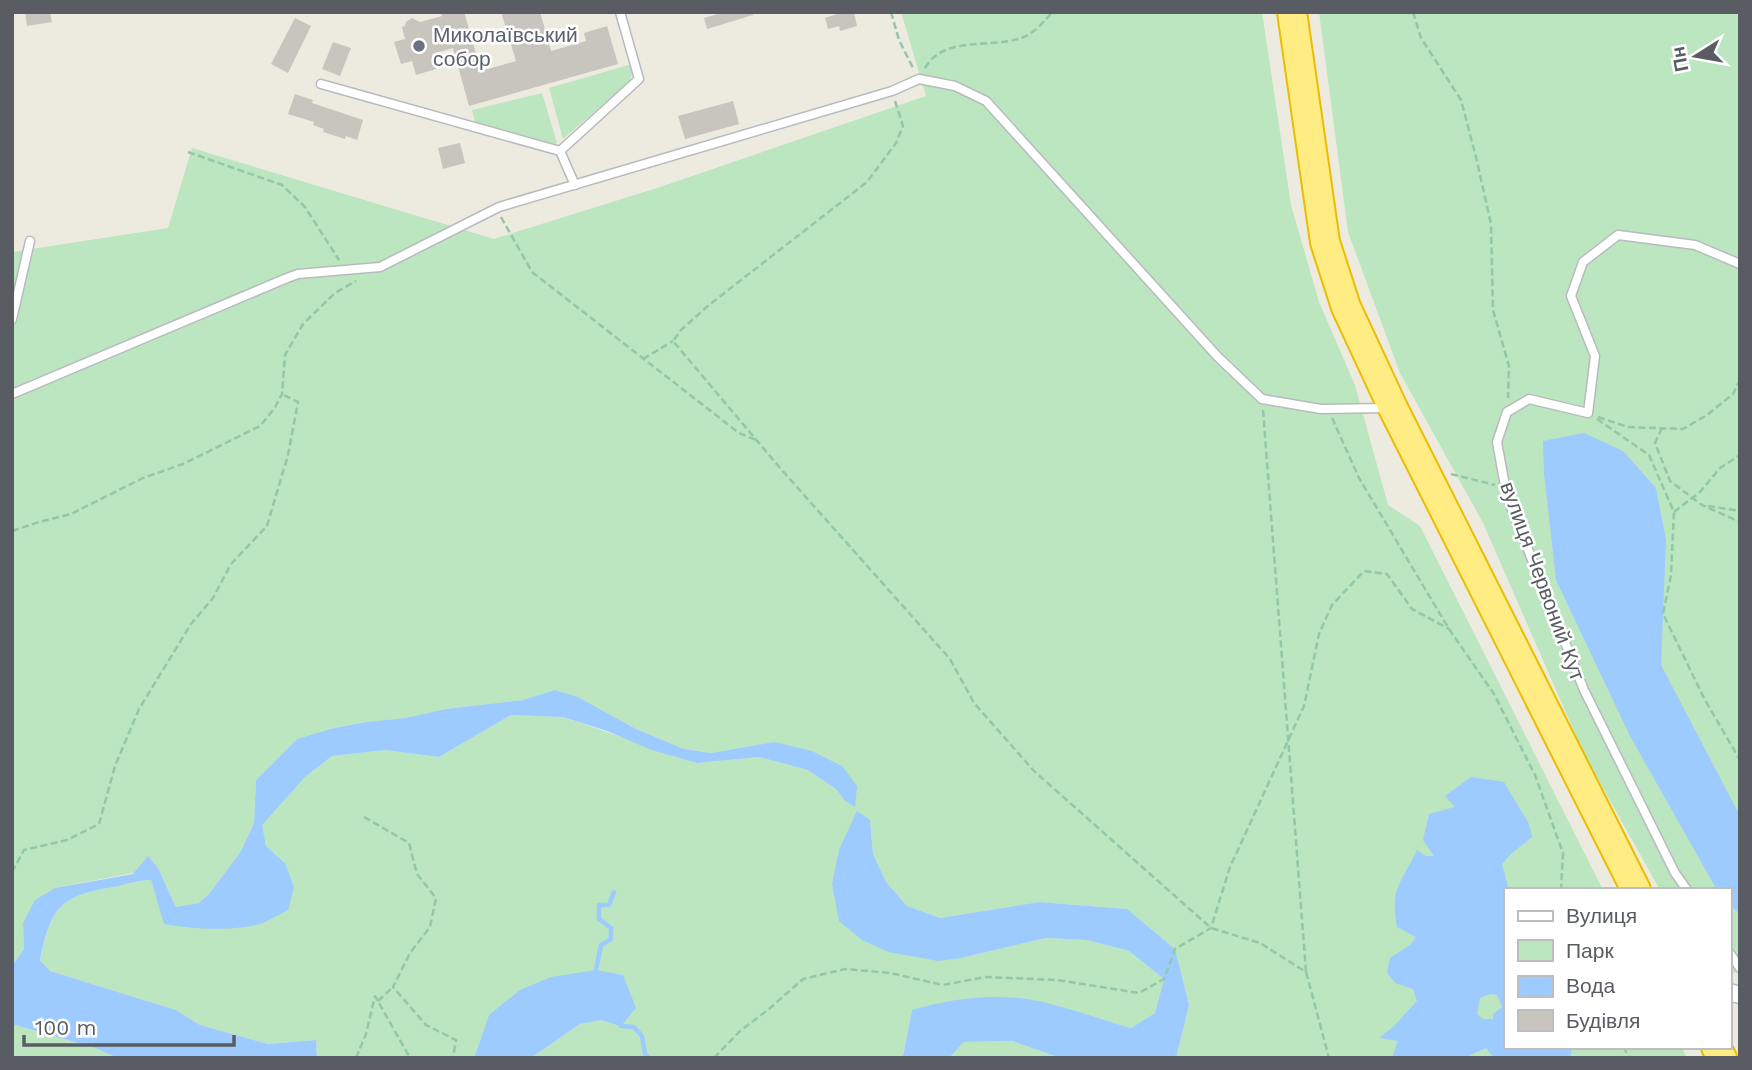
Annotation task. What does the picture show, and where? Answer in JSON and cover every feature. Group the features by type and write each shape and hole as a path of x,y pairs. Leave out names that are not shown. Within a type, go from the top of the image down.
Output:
{"highway":[{"path":"1292,12 1325,242 1346,307 1393,408 1635,888"}],"lane":[{"path":"560,151 639,79 620,12"},
{"path":"12,394 298,274 347,272 380,267 496,208 892,91 919,79 955,86 986,102 1208,346 1262,399 1286,405 1327,409 1393,408"},
{"path":"321,84 560,151"},
{"path":"560,151 575,185"},
{"path":"1507,412 1529,400 1588,413 1595,356 1570,296 1583,262 1618,235 1695,246 1740,264"},
{"path":"12,319 30,240"},
{"name":"вулиця Червоний Кут","path":"1507,412 1497,442 1505,487 1532,562 1584,691 1685,888"}],"path":[{"path":"891,12 900,40 919,79"},
{"path":"919,79 932,57 950,46 988,45 1026,37 1052,12"},
{"path":"1413,12 1421,38 1461,100 1476,157 1491,224 1493,310 1509,366 1507,412"},
{"path":"643,359 673,341 681,330 709,305 867,182 896,143 903,126 892,91"},
{"path":"188,152 282,185 305,207 347,272"},
{"path":"496,208 532,272 739,433 756,440"},
{"path":"12,531 71,514 142,478 174,468 260,426 282,394 285,355 303,324 335,293 380,267"},
{"path":"673,341 756,440 950,659 974,703 1034,771 1211,928 1260,943 1306,972"},
{"path":"1588,413 1628,427 1683,429 1707,415 1733,394 1740,380"},
{"path":"12,872 24,850 66,840 99,824 115,765 139,709 191,624 213,598 230,564 267,526 288,455 298,402 282,394"},
{"path":"1262,399 1306,972 1329,1058"},
{"path":"1327,409 1359,478 1449,629 1494,694 1535,775 1563,853 1562,888"},
{"path":"1588,413 1649,455 1674,512 1671,575 1663,614 1705,700 1740,760"},
{"path":"1662,428 1655,443 1670,481 1702,505 1740,522"},
{"path":"1674,512 1692,498 1720,468 1740,455"},
{"path":"1439,472 1505,487"},
{"path":"1702,505 1740,511"},
{"path":"715,1058 740,1031 803,979 845,969 890,974 943,985 985,977 1057,980 1139,993 1164,979 1175,949 1211,928 1230,867 1304,706 1319,634 1332,605 1364,571 1387,574 1412,609 1449,629"},
{"path":"363,817 409,843 417,874 436,898 430,927 410,953 393,987 378,1001"},
{"path":"393,987 426,1025 456,1040 453,1058"},
{"path":"356,1058 366,1034 376,996 410,1058"}],"green space":[{"path":"901,12 1262,12 1291,205 1319,302 1355,385 1388,505 1420,526 1602,888 1504,888 1504,1049 1683,1049 1687,1058 1176,1058 1189,1005 1175,949 1127,909 1039,902 940,918 907,906 886,882 873,854 870,820 839,850 961,958 1046,938 1087,940 1129,951 1164,979 1155,1013 1131,1028 1088,1016 912,1010 904,1058 531,1058 580,1024 636,1008 489,1015 474,1058 317,1058 316,1040 268,1044 200,1025 176,1010 50,971 40,960 53,918 66,902 90,892 135,882 151,880 165,924 226,928 262,923 288,910 285,863 266,846 261,825 305,777 332,756 385,750 439,757 511,715 563,717 697,763 759,757 808,770 836,789 845,801 857,786 774,742 711,753 684,749 636,729 578,697 555,690 523,700 366,722 297,739 256,780 254,823 241,851 209,894 199,903 176,907 158,868 55,888 23,923 24,949 12,966 12,252 168,228 192,148 494,239 657,188 926,96"},
{"path":"1319,12 1740,12 1740,973 1731,972 1731,888 1659,888 1584,754 1483,523 1400,373 1348,232"},
{"path":"632,64 629,82 563,139 549,88"},
{"path":"542,93 557,143 551,145 475,122 472,110"},
{"path":"12,1024 95,1048 118,1058 12,1058"},
{"path":"1012,1041 1061,1058 949,1058 964,1042"}],"water":[{"path":"1584,433 1623,451 1656,488 1666,540 1661,665 1740,816 1740,914 1731,906 1731,888 1716,888 1630,736 1556,580 1543,441"},
{"path":"555,690 578,697 636,729 684,749 711,753 774,742 812,751 842,766 857,786 855,807 845,801 836,789 808,770 759,757 697,763 652,750 607,731 563,717 511,715 439,757 385,750 332,756 305,777 262,825 266,846 285,863 294,887 288,910 263,923 240,928 164,924 151,880 135,882 77,896 67,902 53,918 40,960 50,971 176,1010 200,1025 268,1044 316,1040 317,1058 118,1058 95,1048 12,1024 12,966 24,949 23,923 35,900 55,888 133,874 148,856 158,868 176,907 199,903 209,894 241,851 254,823 256,780 297,739 366,722 523,700"},
{"path":"1471,777 1504,782 1529,824 1532,837 1502,864 1508,888 1504,888 1504,1049 1572,1049 1570,1058 1494,1058 1486,1048 1464,1058 1392,1058 1398,1041 1379,1038 1417,1001 1413,989 1395,983 1387,973 1390,958 1410,945 1416,937 1397,927 1395,903 1398,886 1417,850 1426,856 1434,856 1423,840 1429,814 1455,807 1445,796","holes":["1490,994 1497,995 1502,1007 1493,1014 1493,1019 1483,1019 1477,1014 1480,998"]},
{"path":"857,811 870,820 873,854 886,882 907,906 940,918 1039,902 1127,909 1175,949 1189,1005 1176,1058 1061,1058 1012,1041 964,1042 949,1058 904,1058 912,1010 962,999 1013,998 1047,1003 1131,1028 1155,1013 1164,979 1129,951 1087,940 1046,938 938,961 889,952 862,940 839,921 832,884 839,850"},
{"path":"596,970 623,975 636,1008 621,1026 601,1020 580,1024 531,1058 474,1058 489,1015 520,990 551,977"}],"building":[{"path":"25,12 50,12 52,22 27,26"},
{"path":"441,12 464,12 481,71 516,61 501,12 540,12 551,51 586,41 584,33 607,26 618,64 469,106 453,48 432,54 436,69 416,75 412,61 401,64 394,42 405,39 402,27 412,18 420,22 442,16"},
{"path":"725,12 753,12 753,15 707,29 704,18"},
{"path":"854,12 857,26 840,31 839,26 828,29 825,18"},
{"path":"295,18 311,26 288,73 271,64"},
{"path":"333,42 351,48 340,76 322,69"},
{"path":"295,94 313,100 312,103 363,120 357,140 323,132 324,129 313,125 314,122 288,114"},
{"path":"733,101 739,124 685,139 678,116"},
{"path":"460,143 465,163 443,169 438,148"}],"waterway":[{"path":"596,970 601,945 611,939 611,928 599,919 599,905 609,905 614,892"},
{"path":"621,1026 634,1027 642,1036 645,1054 649,1058"}],"place":[{"name":"Миколаївський собор","path":"419,46"}]}
